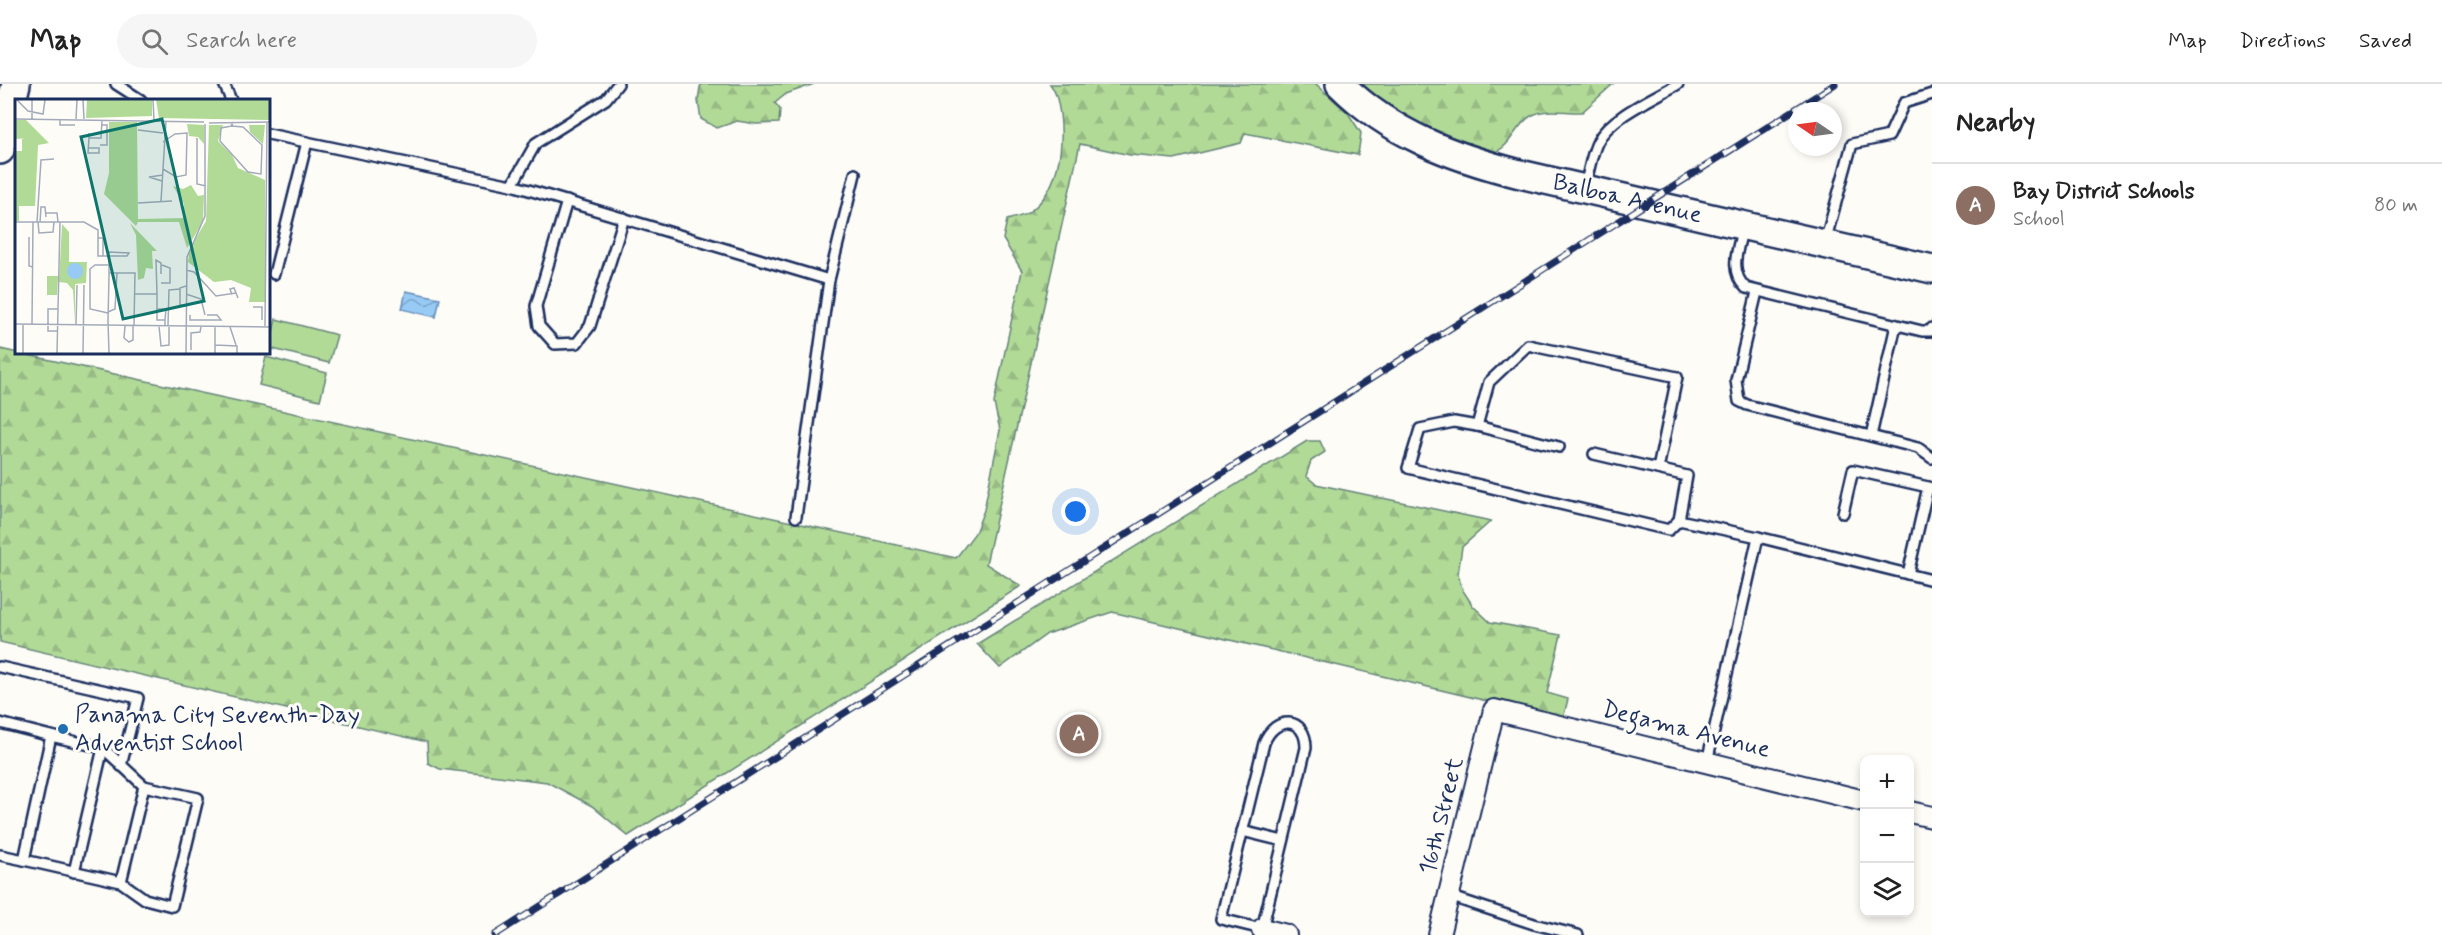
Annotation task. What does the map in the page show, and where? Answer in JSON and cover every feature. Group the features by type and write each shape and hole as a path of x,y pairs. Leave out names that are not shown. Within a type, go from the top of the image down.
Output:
{"street":[{"path":"0,150 16,84"},
{"name":"Balboa Avenue","path":"1340,84 1377,116 1434,147 1499,168 1932,269"},
{"name":"Degama Avenue","path":"1494,710 1860,800"},
{"name":"16th Street","path":"1439,935 1494,710"},
{"path":"1914,813 1932,817"},
{"path":"1261,932 1286,935"}],"lane":[{"path":"116,84 139,99"},
{"path":"224,84 231,99"},
{"path":"512,185 536,143 606,99 618,84"},
{"path":"1585,188 1597,143 1602,134 1619,118 1678,84"},
{"path":"1825,244 1852,144 1889,136 1904,103 1932,94"},
{"path":"270,134 512,185 829,280"},
{"path":"274,274 307,142"},
{"path":"796,517 829,280 855,174"},
{"path":"567,201 536,306 539,326 555,344 577,343 590,326 624,218"},
{"path":"1743,225 1734,264 1740,283 1746,288 1922,332 1931,331 1932,328"},
{"path":"1757,292 1736,380 1739,401 1747,405 1918,448 1932,458"},
{"path":"1871,436 1896,325"},
{"path":"1477,426 1489,382 1528,345 1677,377 1658,469"},
{"path":"1559,447 1454,422 1420,429 1408,468 1669,530 1679,520 1688,476 1594,454"},
{"path":"1843,513 1853,470 1930,487 1908,574"},
{"path":"1679,520 1932,580"},
{"path":"1707,762 1758,537"},
{"path":"0,666 138,698 121,766"},
{"path":"0,723 103,748 144,786 198,798 172,906 145,900 121,882 0,855"},
{"path":"1292,724 1303,732 1306,748 1283,841 1261,932 1221,920 1267,735 1275,726 1292,724"},
{"path":"24,860 51,736"},
{"path":"74,872 103,748"},
{"path":"121,882 144,786"},
{"path":"1242,831 1283,841"},
{"path":"1449,896 1534,924 1578,935"}],"green space":[{"path":"702,84 814,84 786,94 775,103 780,109 779,123 756,124 737,121 717,128 701,119 698,101"},
{"path":"1050,84 1316,84 1348,113 1361,133 1358,155 1245,133 1241,143 1174,159 1130,155 1080,144 986,564 1021,586 628,836 592,806 547,782 440,769 428,763 427,742 0,642 0,349 956,558 975,533 984,510 1000,430 994,403 1022,271 1003,239 1007,220 1027,213 1039,203 1053,180 1060,154 1060,114 1056,94"},
{"path":"1356,84 1613,84 1582,112 1549,111 1531,116 1525,120 1507,144 1487,154 1410,123"},
{"path":"276,319 337,335 329,363 270,348"},
{"path":"266,357 327,373 320,400 259,385"},
{"path":"1307,441 1320,441 1325,452 1311,461 1306,476 1316,484 1491,521 1462,547 1458,574 1462,589 1473,606 1490,622 1561,635 1547,693 1568,699 1563,719 1112,612 1047,634 1000,668 977,644"}],"water":[{"path":"406,291 440,298 436,317 402,309"}],"railway":[{"path":"495,935 1835,84"}],"place":[{"name":"Panama City Seventh-Day Adventist School","path":"63,729"},
{"name":"Bay District Schools","path":"1079,734"}]}
